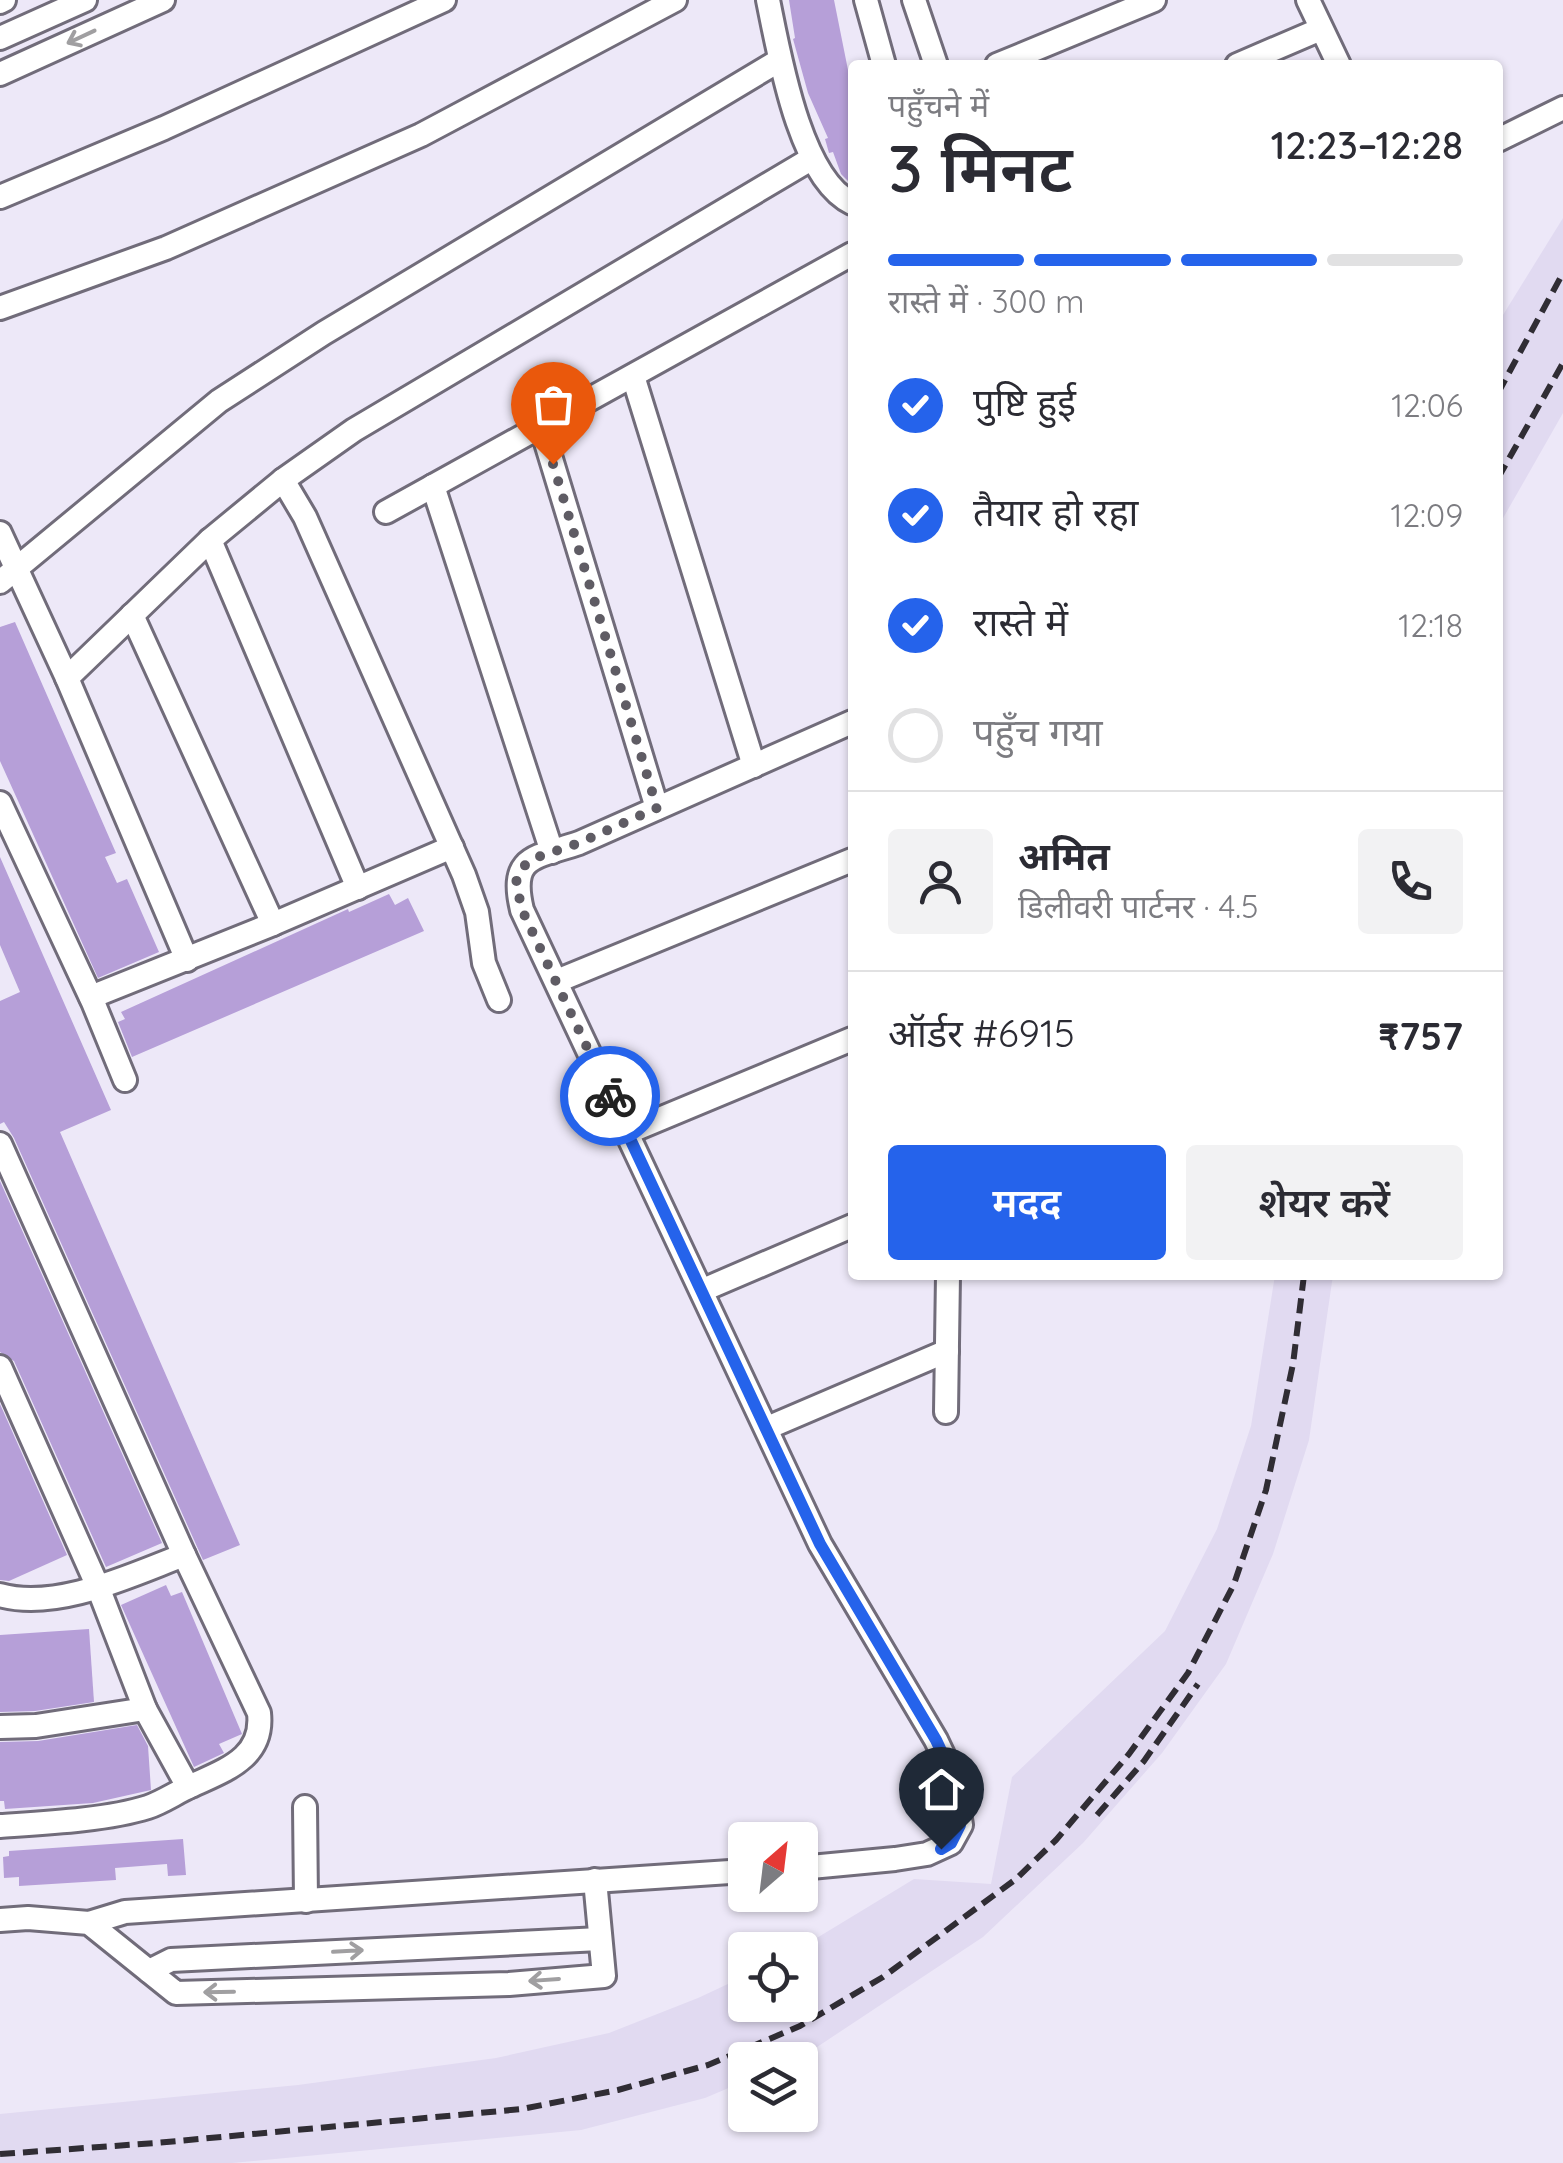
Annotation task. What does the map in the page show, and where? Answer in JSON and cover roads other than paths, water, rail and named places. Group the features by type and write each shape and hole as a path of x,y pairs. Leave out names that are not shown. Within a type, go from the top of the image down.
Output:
{"street":[{"path":"0,38 85,0"},
{"path":"0,74 163,0"},
{"path":"0,197 164,128 444,0"},
{"path":"0,308 166,248 421,135 675,0"},
{"path":"768,0 780,60 811,159 836,194 848,201"},
{"path":"866,0 883,60"},
{"path":"914,0 934,60"},
{"path":"1008,60 1114,8 1154,0"},
{"path":"1308,0 1336,60"},
{"path":"1254,60 1320,29"},
{"path":"8,575 218,401 324,333 780,60"},
{"path":"1503,138 1563,108"},
{"path":"68,678 210,540 282,480 354,430 811,159"},
{"path":"386,512 848,256"},
{"path":"633,376 754,766"},
{"path":"541,426 657,808"},
{"path":"282,480 306,517 452,847 476,912 484,963 500,1000"},
{"path":"433,486 552,852"},
{"path":"0,534 8,575 68,678 186,960"},
{"path":"210,540 358,888"},
{"path":"132,615 273,924"},
{"path":"818,1866 927,1854 951,1843 961,1814 953,1776 936,1740 820,1544 522,910 516,882 522,868 532,859 848,724"},
{"path":"0,803 91,997 125,1080"},
{"path":"91,997 452,847"},
{"path":"557,981 848,862"},
{"path":"626,1133 848,1040"},
{"path":"0,1144 184,1555 248,1687 260,1722 252,1750 238,1763 148,1807 0,1826"},
{"path":"702,1290 848,1228"},
{"path":"946,1412 948,1280"},
{"path":"767,1428 947,1352"},
{"path":"0,1367 98,1587 146,1709 188,1787"},
{"path":"0,1596 34,1601 98,1587 184,1555"},
{"path":"0,1728 146,1709"},
{"path":"305,1807 306,1901"},
{"path":"0,1920 89,1923 125,1912 728,1872"},
{"path":"89,1923 176,1993 509,1984 604,1976 595,1880"},
{"path":"148,1971 171,1960 600,1939"}],"railway":[{"path":"1503,384 1563,273"},
{"path":"1503,469 1563,363"},
{"path":"0,2154 522,2109 618,2090 708,2065 800,2026 883,1977 1016,1879 1056,1840 1129,1754 1188,1673 1234,1584 1266,1490 1293,1364 1303,1280"},
{"path":"1097,1815 1144,1761 1198,1684"}]}
